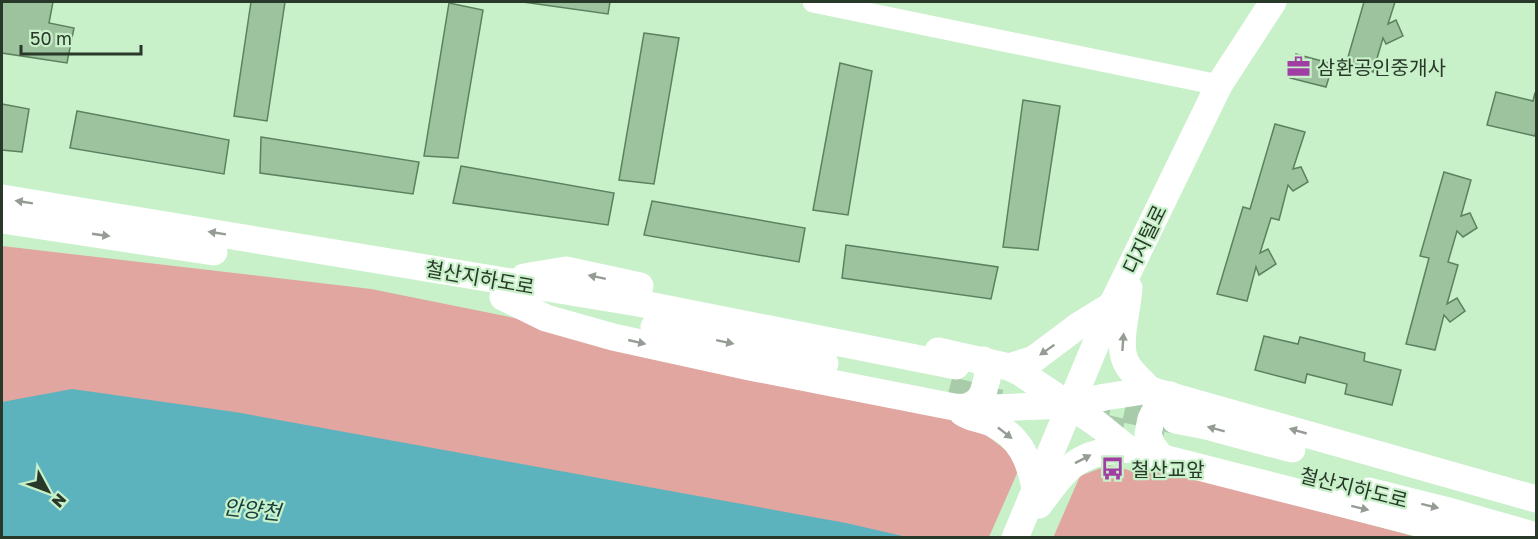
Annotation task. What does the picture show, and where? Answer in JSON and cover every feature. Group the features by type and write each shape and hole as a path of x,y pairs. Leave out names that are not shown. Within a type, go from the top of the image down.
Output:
{"main road":[{"name":"디지털로","path":"1015,537 1042,489 1069,405 1130,267 1219,85 1273,2"},
{"name":"철산지하도로","path":"2,198 502,289"},
{"name":"철산지하도로","path":"2,220 434,284 638,303 956,393"},
{"path":"1130,267 1122,354 1165,421 1536,499"},
{"path":"502,289 566,270 983,360 1009,367 1031,379 1096,423 1128,450"},
{"path":"502,289 546,318 614,337 750,367 1069,405 1105,397 1477,537"},
{"path":"1009,367 1034,359 1078,326 1112,305"},
{"path":"956,393 978,401 987,379 988,368 983,360"},
{"path":"956,393 967,416 993,423 1016,442 1042,489 1082,458 1115,450 1128,450 1165,421"},
{"name":"철산지하도로","path":"1165,421 1217,429 1536,514"},
{"name":"철산지하도로","path":"1165,421 1445,510 1536,536"}],"street":[{"path":"813,2 1219,85"}],"shaded area":[{"path":"2,246 371,289 574,330 967,421 1022,462 989,537 2,538"},
{"path":"1144,463 1416,537 1053,538 1080,476 1109,465 1140,473"}],"water":[{"name":"안양천","path":"72,389 235,412 846,523 907,537 2,537 2,402"}],"building":[{"path":"2,2 53,2 49,23 74,28 67,63 2,53"},
{"path":"251,2 285,2 267,121 234,116"},
{"path":"523,2 610,2 608,14"},
{"path":"1364,2 1395,2 1388,24 1396,20 1403,36 1386,44 1383,38 1373,72 1346,64"},
{"path":"449,3 483,10 458,158 424,156"},
{"path":"644,33 679,38 654,184 619,180"},
{"path":"1296,54 1333,64 1326,87 1290,78"},
{"path":"840,63 872,71 848,215 813,210"},
{"path":"1496,92 1533,101 1536,93 1535,136 1487,125"},
{"path":"1023,100 1060,106 1038,250 1003,247"},
{"path":"2,104 29,109 22,152 2,150"},
{"path":"77,111 229,140 224,174 70,148"},
{"path":"1275,124 1305,132 1293,169 1301,167 1308,182 1293,191 1288,185 1279,220 1271,218 1260,253 1268,249 1276,264 1259,275 1256,267 1247,301 1217,294 1243,207 1250,209"},
{"path":"261,137 419,162 413,194 260,173"},
{"path":"461,166 614,193 608,225 453,203"},
{"path":"1444,172 1471,180 1461,216 1470,213 1477,228 1463,237 1457,231 1448,262 1458,265 1447,304 1457,298 1465,311 1450,322 1444,315 1435,350 1406,344 1429,258 1420,256"},
{"path":"652,201 805,228 799,262 644,235"},
{"path":"846,245 998,267 991,299 842,278"},
{"path":"1264,336 1298,344 1300,337 1365,353 1364,361 1401,370 1392,405 1345,394 1347,384 1307,374 1305,383 1255,370"}],"tunnel":[{"path":"949,390 1000,403"},
{"path":"1085,400 1174,420"},
{"path":"1096,426 1170,443"}],"place":[{"name":"삼환공인중개사","path":"1299,67"},
{"name":"철산교앞","path":"1113,469"}]}
